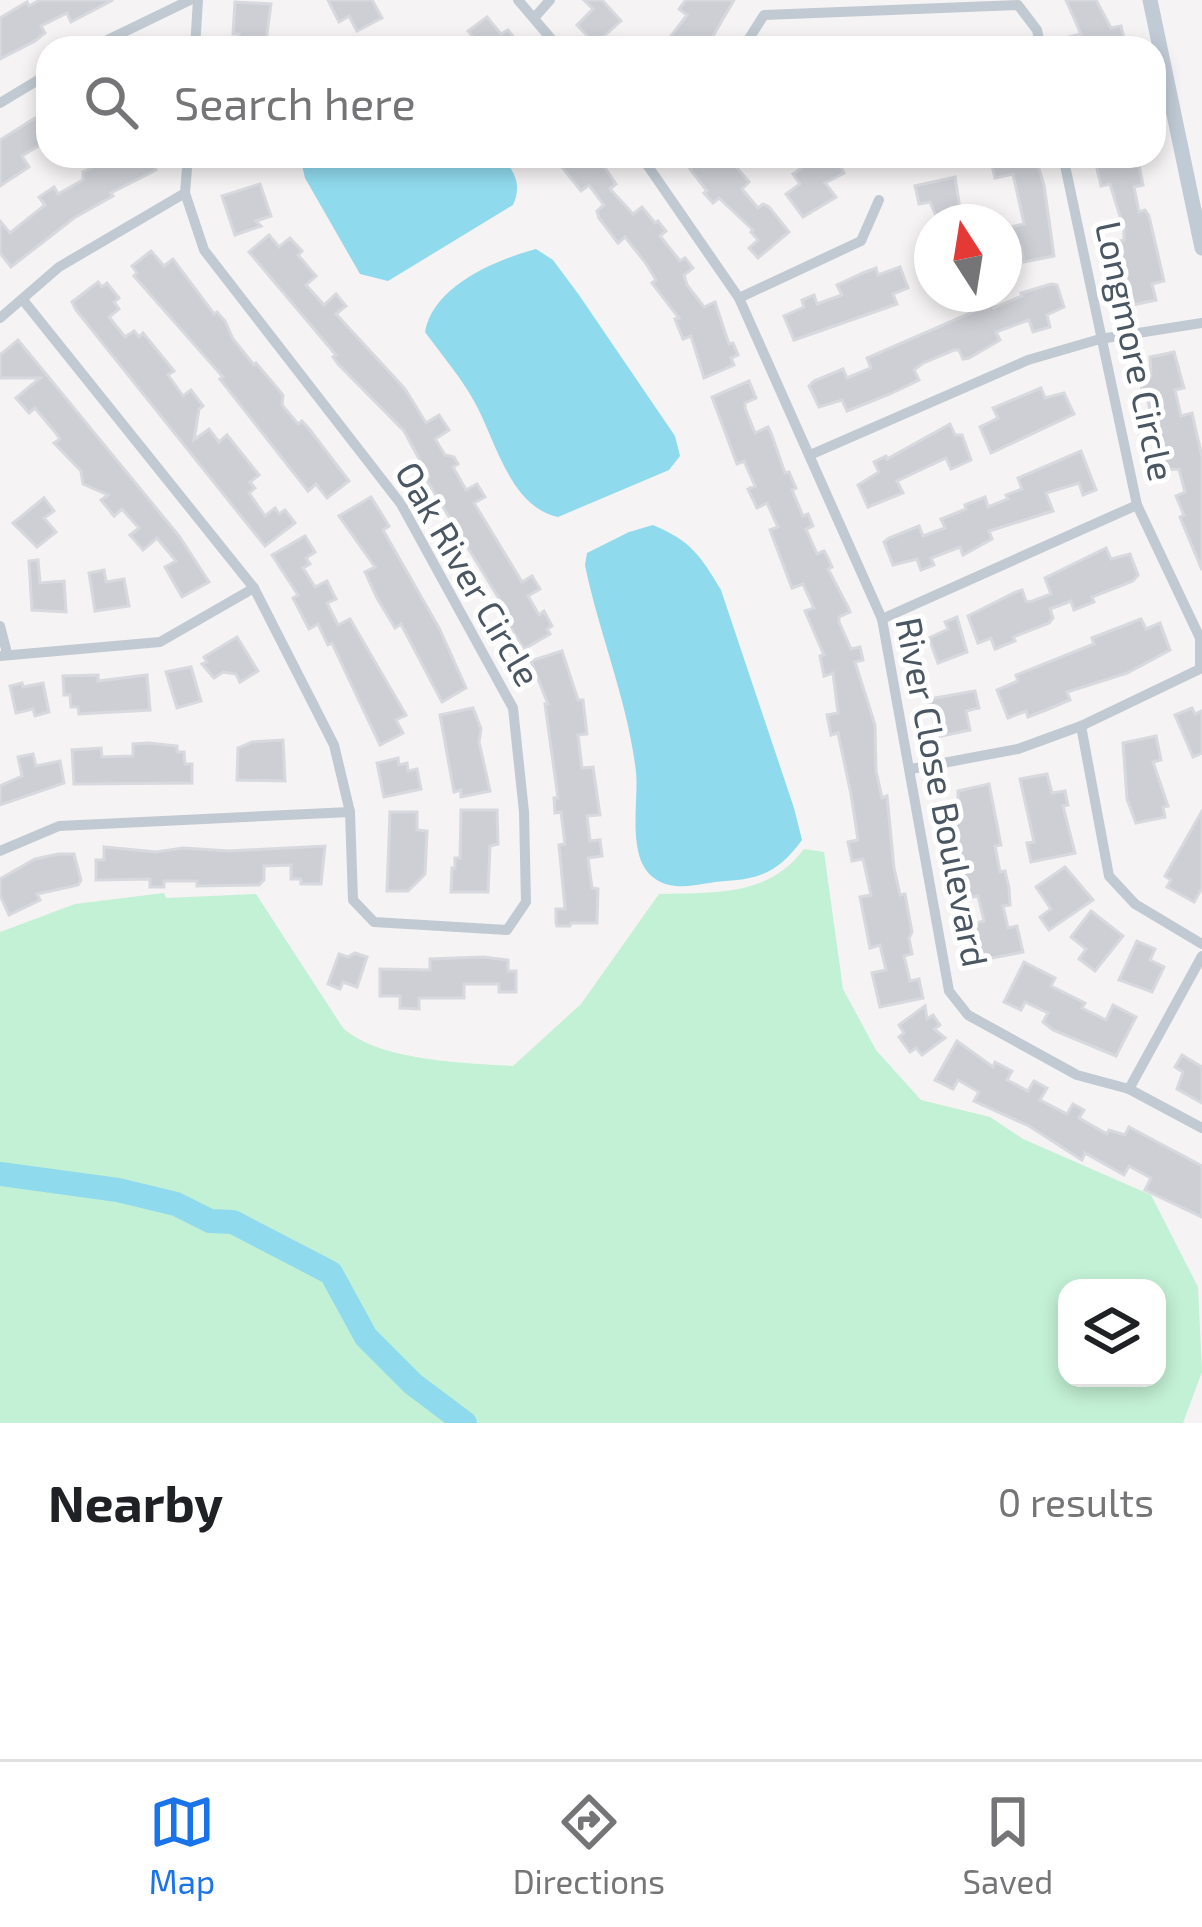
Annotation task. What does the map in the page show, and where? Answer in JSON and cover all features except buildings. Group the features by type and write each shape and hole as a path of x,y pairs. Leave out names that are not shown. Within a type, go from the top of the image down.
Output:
{"street":[{"path":"117,36 194,0 195,36"},
{"path":"518,0 550,36"},
{"path":"535,17 550,0"},
{"path":"1150,0 1158,36"},
{"path":"751,36 764,15 1018,5 1038,36"},
{"path":"1166,76 1202,248"},
{"path":"0,103 36,81"},
{"name":"Oak River Circle","path":"23,300 254,588 334,745 350,812 353,900 374,922 507,930 526,902 524,812 513,708 401,503 204,250 185,193 187,168"},
{"name":"River Close Boulevard","path":"648,168 739,298 882,619 950,991 968,1016 1076,1075 1129,1089 1202,1128"},
{"name":"Longmore Circle","path":"911,769 1018,749 1081,726 1200,669 1200,638 1137,506 1065,168"},
{"path":"0,318 59,267 185,193"},
{"path":"739,298 861,241 880,200"},
{"path":"810,455 1028,360 1100,339 1202,322"},
{"path":"882,619 1137,506"},
{"path":"0,626 3,655 160,642 254,588"},
{"path":"1081,726 1109,876 1135,904 1202,944"},
{"path":"0,850 59,826 350,812"},
{"path":"1129,1089 1202,956"}],"green space":[{"path":"804,849 824,852 843,989 876,1050 921,1100 990,1117 1023,1139 1151,1195 1198,1287 1202,1372 1183,1423 0,1423 0,932 75,904 164,893 166,898 256,894 343,1028 359,1039 400,1054 513,1066 581,1004 659,894 739,889 774,876"}],"water":[{"path":"303,168 510,168 517,191 513,205 388,281 360,274"},
{"path":"536,249 553,260 579,295 675,436 680,456 669,470 558,517 527,500 516,486 474,401 425,332 430,316 453,288 502,260"},
{"path":"653,525 693,550 721,590 794,808 802,840 778,866 760,875 671,885 654,878 640,857 632,746 585,565 587,553"}],"waterway":[{"path":"0,1174 118,1190 176,1204 210,1221 233,1222 331,1273 366,1337 413,1384 465,1423"}]}
